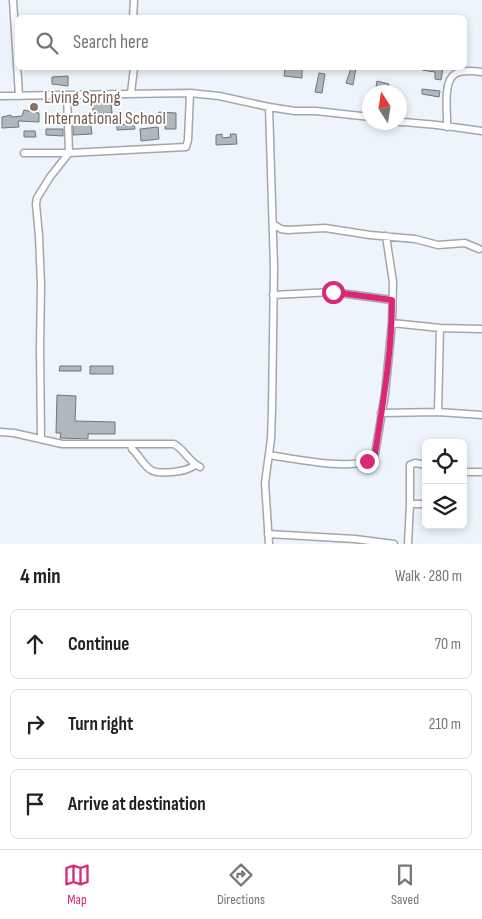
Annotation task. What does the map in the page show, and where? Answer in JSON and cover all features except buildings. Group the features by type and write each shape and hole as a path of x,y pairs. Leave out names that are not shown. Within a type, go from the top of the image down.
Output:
{"street":[{"path":"13,0 15,32"},
{"path":"133,15 134,0"},
{"path":"17,70 19,96"},
{"path":"130,93 134,70"},
{"path":"447,127 446,102 452,77 461,72 482,72"},
{"path":"0,96 190,93 219,96 296,111 362,116"},
{"path":"24,153 70,153 186,147 190,93"},
{"path":"41,439 41,285 36,204 37,198 50,177 70,153 67,95"},
{"path":"269,107 273,224 272,408 265,483 269,544"},
{"path":"407,122 429,123 482,132"},
{"path":"273,224 281,229 288,230 325,228 353,233 415,239 438,245 465,243 479,249"},
{"path":"269,455 307,461 354,464 367,461 375,454 392,323 392,268 386,236"},
{"path":"273,295 333,292 392,300"},
{"path":"392,323 482,330"},
{"path":"438,412 440,328"},
{"path":"381,413 438,412 482,414"},
{"path":"0,432 14,433 62,444 174,444 180,447 198,466 189,470 159,473 150,470 131,445"},
{"path":"408,544 410,465 415,463 422,464"},
{"path":"467,472 482,472"},
{"path":"410,504 422,504"},
{"path":"268,534 355,539 394,544"}],"place":[{"name":"Living Spring International School","path":"34,107"}],"route":[{"path":"333,292 392,300 392,323 375,454 367,461"}]}
